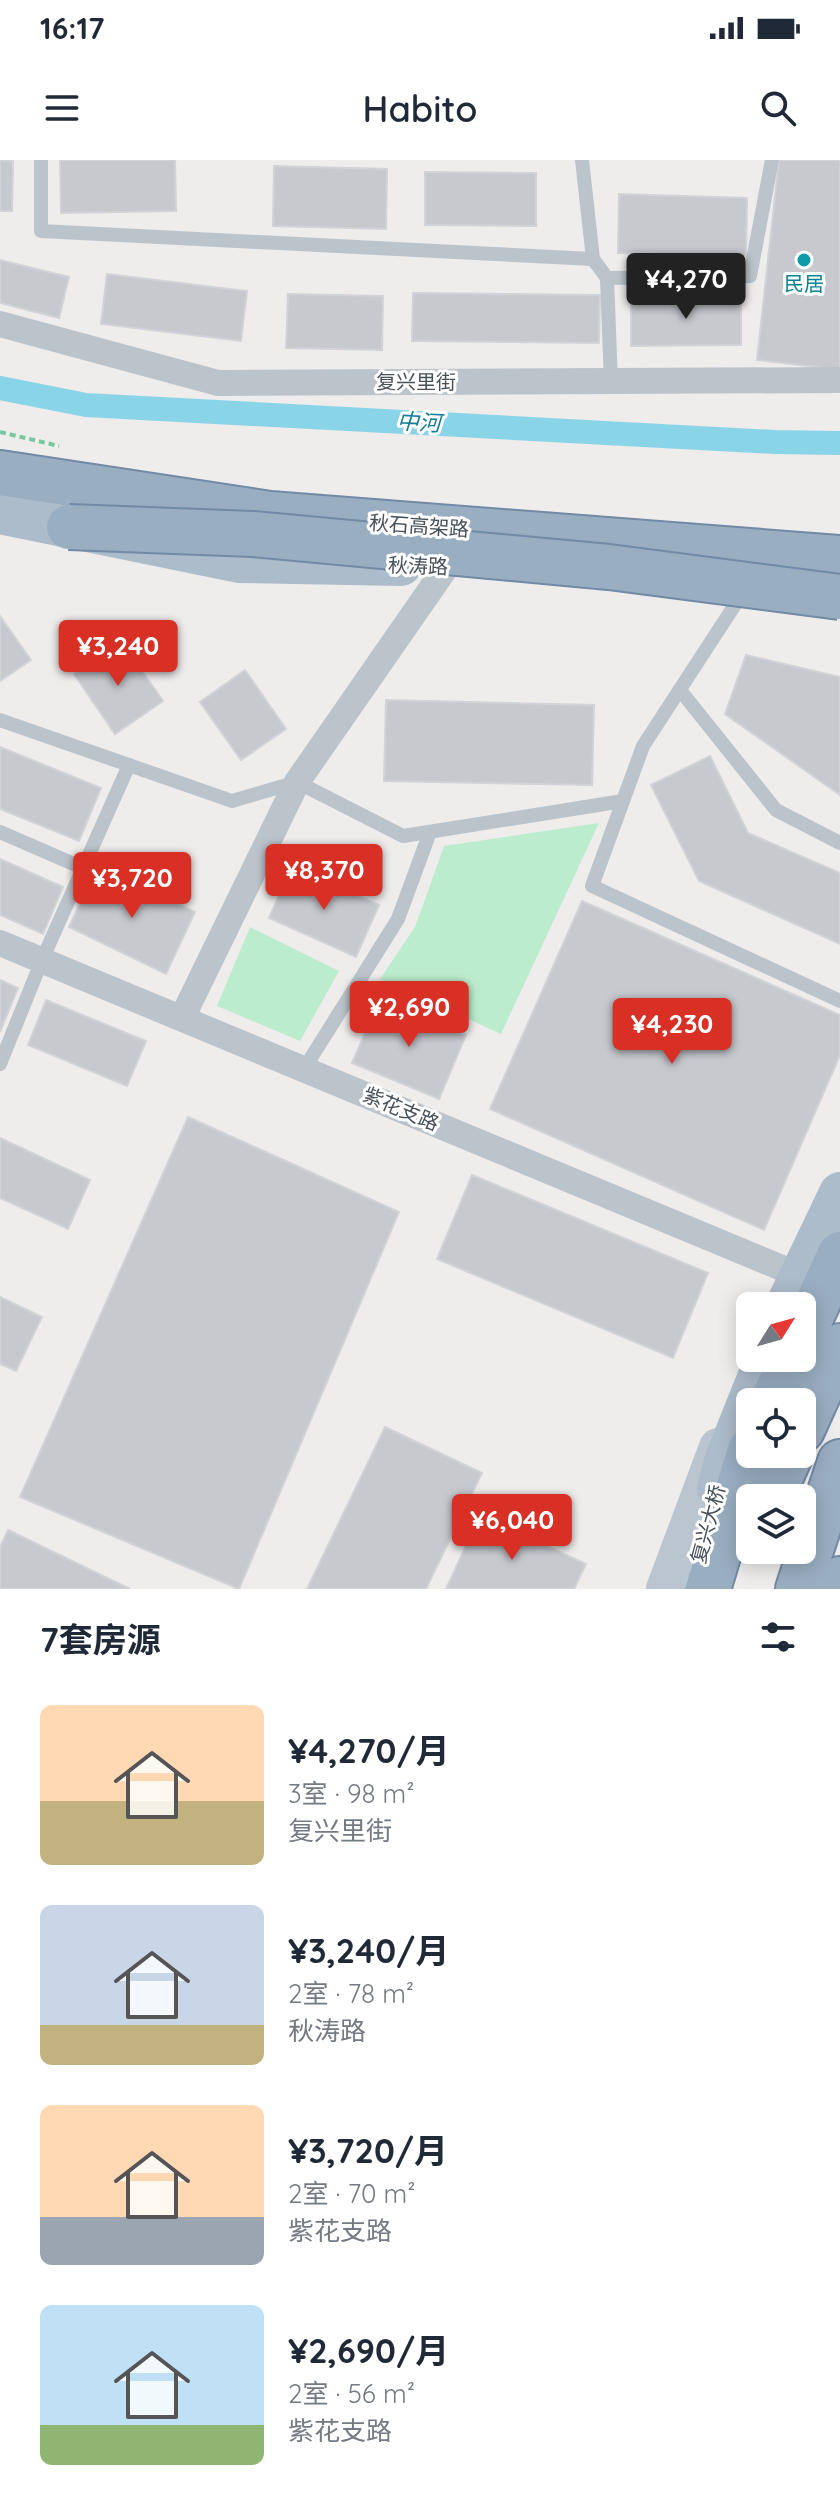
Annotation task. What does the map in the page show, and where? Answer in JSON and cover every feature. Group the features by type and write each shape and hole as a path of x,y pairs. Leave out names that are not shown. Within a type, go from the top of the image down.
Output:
{"highway":[{"name":"秋石高架路","path":"0,473 270,514 840,558"},
{"name":"秋石高架路","path":"69,527 253,534 609,567 840,597"},
{"path":"805,1292 840,1254"},
{"path":"816,1399 840,1346"},
{"path":"798,1589 840,1462"},
{"path":"708,1589 736,1463"},
{"name":"复兴大桥","path":"729,1589 741,1564"},
{"path":"835,1589 840,1579"}],"main road":[{"path":"0,458 88,474 578,526 840,548"},
{"name":"秋涛路","path":"0,513 239,562 447,566 840,604"},
{"path":"798,1292 840,1193"},
{"path":"665,1589 717,1450 756,1372"},
{"name":"复兴大桥","path":"690,1589 736,1460"}],"street":[{"name":"复兴里街","path":"0,324 218,383 840,380"},
{"path":"182,1018 297,782 447,566"},
{"name":"紫花支路","path":"0,943 304,1069 766,1292"}],"lane":[{"path":"41,160 41,231 593,259"},
{"path":"582,160 593,259 607,278 611,382"},
{"path":"607,278 750,276 772,160"},
{"path":"742,594 643,746 592,886 840,1001"},
{"path":"680,690 776,810 840,843"},
{"path":"0,720 232,801 297,782 403,836 623,801"},
{"path":"0,1063 129,765"},
{"path":"0,832 83,868"},
{"path":"304,1069 398,919 430,832"}],"green space":[{"path":"599,823 501,1034 380,979 415,927 444,846"},
{"path":"250,927 339,971 300,1041 217,1006"}],"building":[{"path":"60,160 175,160 176,211 61,213"},
{"name":"民居","path":"779,160 840,160 840,370 757,360"},
{"path":"0,161 13,161 12,211 0,211"},
{"path":"274,166 387,169 386,229 273,226"},
{"path":"425,172 536,173 536,226 425,225"},
{"path":"619,194 747,198 746,256 618,253"},
{"path":"0,260 69,277 59,318 0,303"},
{"path":"107,274 247,291 241,341 101,324"},
{"path":"413,293 600,295 599,343 412,341"},
{"path":"288,294 383,296 382,350 286,348"},
{"path":"741,296 741,345 631,346 631,297"},
{"path":"0,616 31,660 0,681"},
{"path":"121,641 163,701 115,734 74,674"},
{"path":"746,655 840,677 840,795 725,714"},
{"path":"245,670 286,729 241,760 200,702"},
{"path":"386,700 594,705 592,785 384,781"},
{"path":"0,747 101,788 79,841 0,809"},
{"path":"710,756 748,833 840,873 840,944 699,881 651,785"},
{"path":"0,859 63,887 43,934 0,915"},
{"path":"98,865 195,912 166,974 69,927"},
{"path":"292,866 379,905 356,957 269,918"},
{"path":"582,901 840,1015 840,1055 764,1230 490,1109"},
{"path":"0,980 18,988 0,1032"},
{"path":"380,998 466,1035 439,1099 352,1063"},
{"path":"46,1000 146,1041 127,1086 28,1045"},
{"path":"188,1117 399,1212 239,1589 20,1497"},
{"path":"0,1138 90,1180 68,1229 0,1198"},
{"path":"472,1175 708,1273 673,1358 437,1259"},
{"path":"0,1297 42,1317 16,1371 0,1364"},
{"path":"385,1427 482,1473 426,1589 307,1589"},
{"path":"480,1515 586,1564 574,1589 446,1589"},
{"path":"8,1530 130,1589 0,1589 0,1547"}],"waterway":[{"name":"中河","path":"0,388 86,405 840,443"}],"place":[{"name":"民居","path":"804,260"}]}
